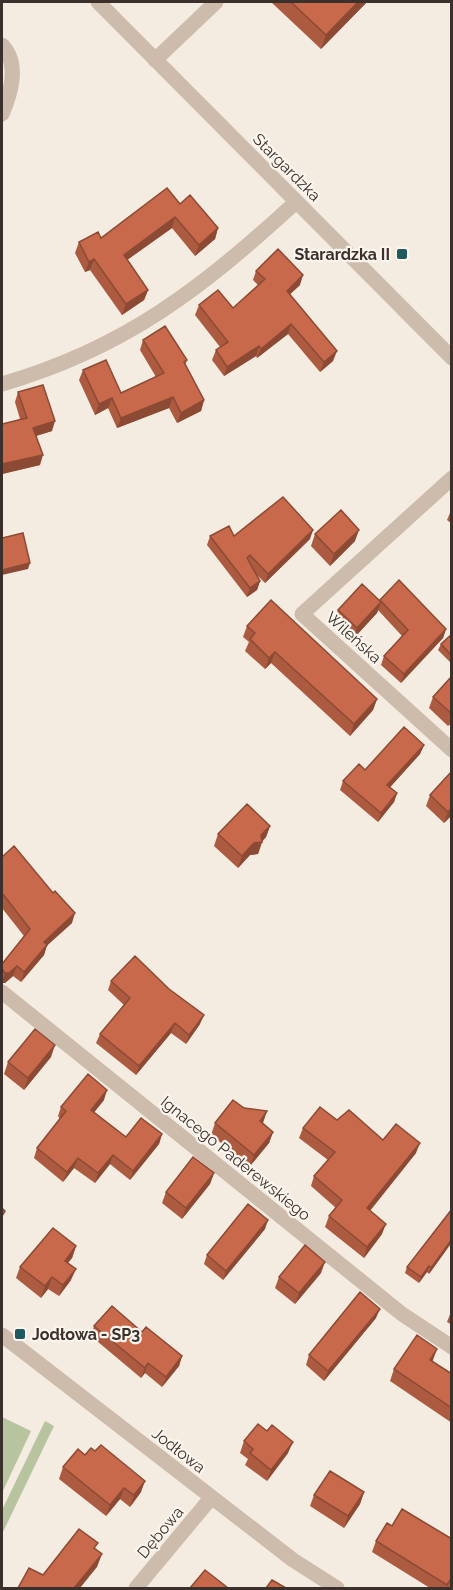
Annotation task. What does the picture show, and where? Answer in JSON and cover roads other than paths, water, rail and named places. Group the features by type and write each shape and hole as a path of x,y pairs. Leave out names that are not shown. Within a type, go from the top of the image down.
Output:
{"street":[{"name":"Stargardzka","path":"98,2 452,358"},
{"path":"155,60 216,2"},
{"path":"2,45 7,50 12,71 11,93 2,114"},
{"path":"2,384 80,357 139,327 208,277 296,202"},
{"name":"Wileńska","path":"452,478 302,614 452,750"},
{"name":"Ignacego Paderewskiego","path":"2,992 402,1314 452,1347"},
{"name":"Jodłowa","path":"2,1335 293,1560 337,1588"},
{"name":"Dębowa","path":"136,1588 211,1498"}],"place":[{"name":"Starardzka II","path":"402,254"},
{"name":"Jodłowa - SP3","path":"20,1334"}]}
